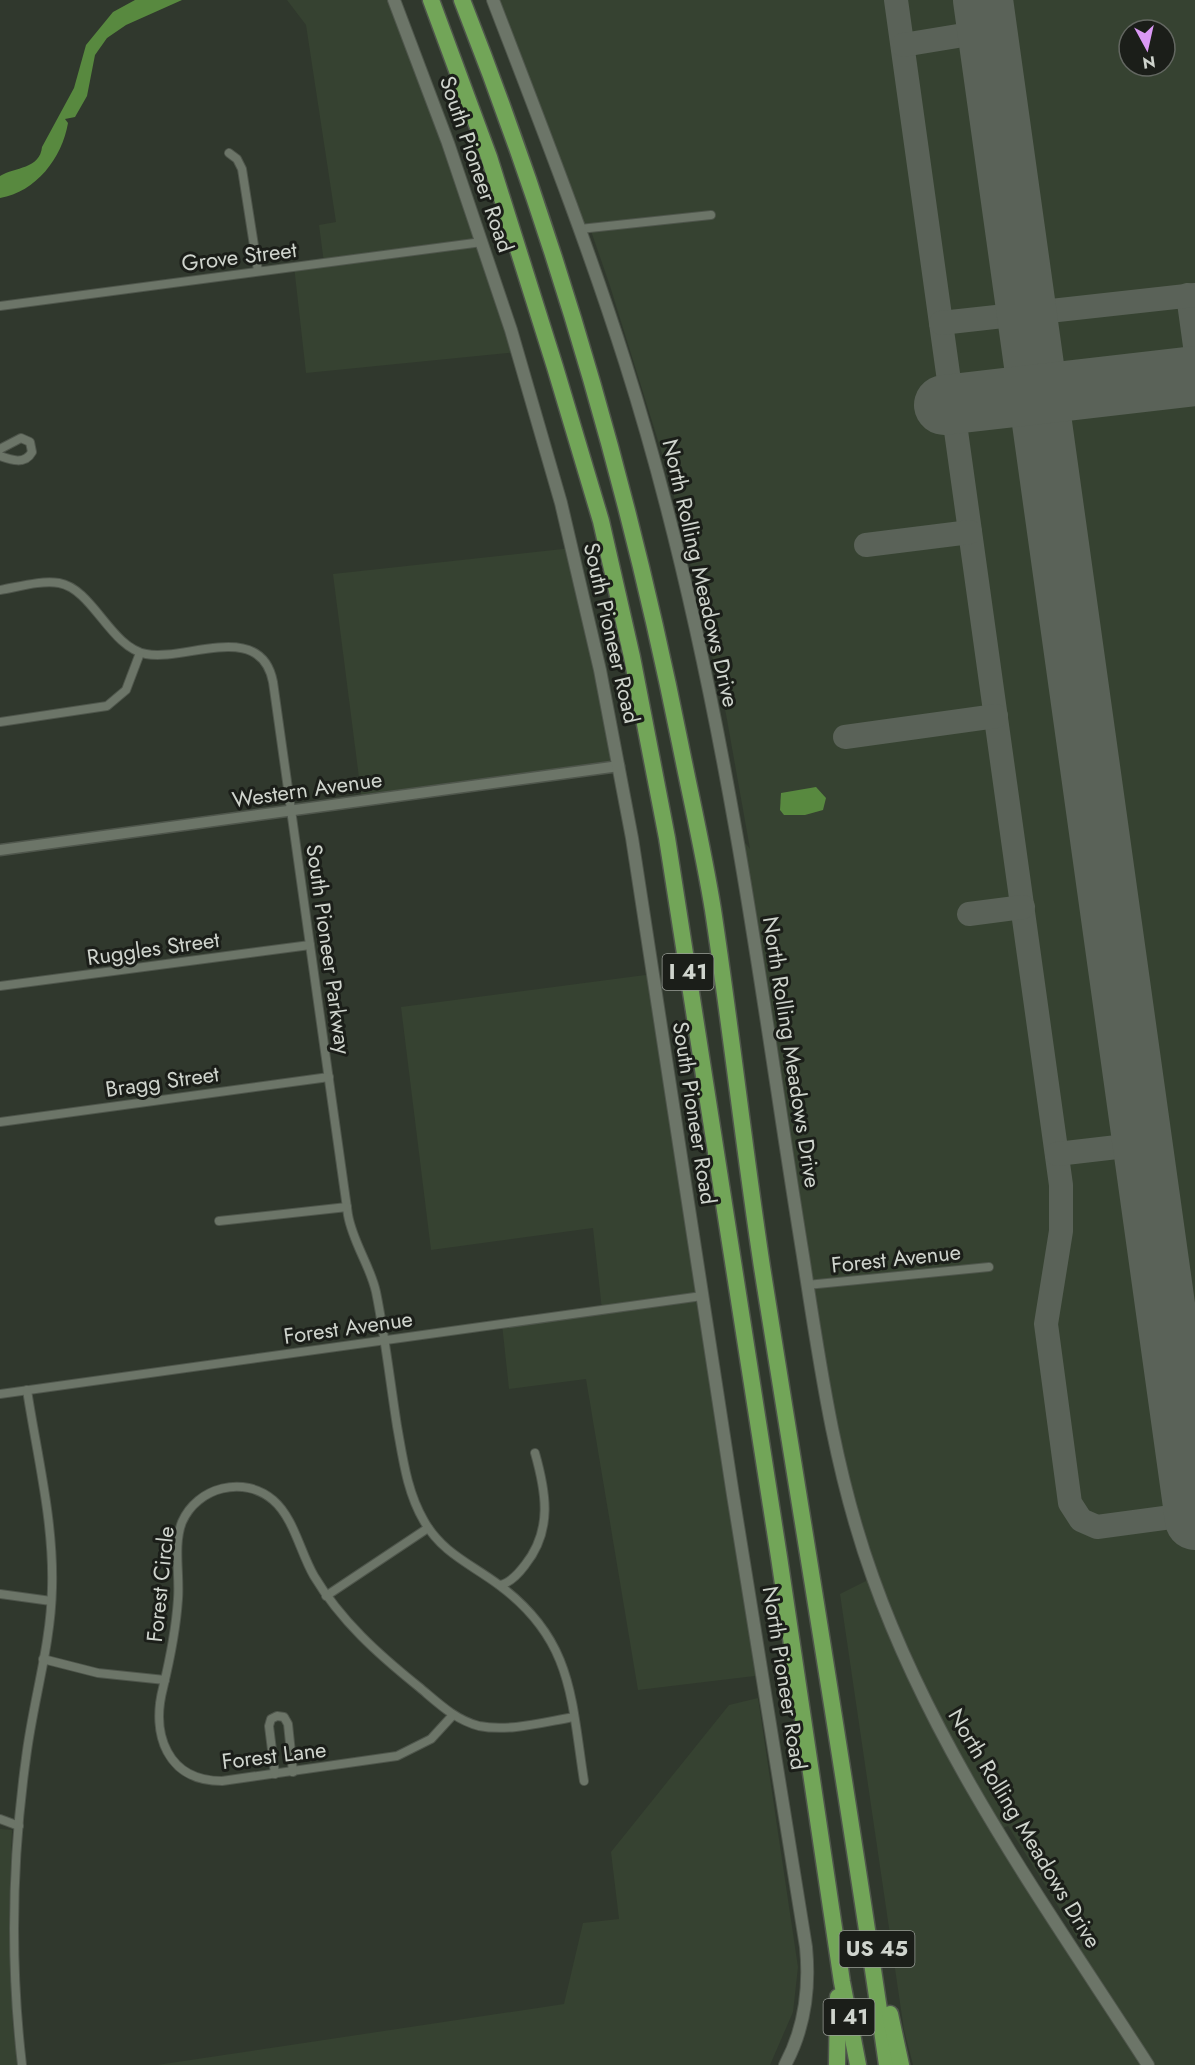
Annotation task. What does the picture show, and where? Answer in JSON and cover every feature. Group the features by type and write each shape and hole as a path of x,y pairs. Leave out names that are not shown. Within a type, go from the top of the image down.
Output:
{"highway":[{"name":"I 41","path":"431,0 489,157 555,367 601,521 632,657 669,850 840,1969 858,2065"},
{"name":"I 41","path":"462,0 518,148 587,361 627,506 662,656 712,906 744,1151 814,1604 854,1834 887,2065"},
{"name":"US 45","path":"854,1834 901,2065"},
{"name":"US 45","path":"837,2065 840,1969"}],"main road":[{"name":"South Pioneer Road","path":"394,0 482,242 529,388 563,511 620,766 702,1296"},
{"name":"North Rolling Meadows Drive","path":"493,0 580,229 623,357 676,543 704,661 737,838 824,1399 842,1478 873,1578 902,1653 936,1724 978,1798 1148,2065"},
{"name":"North Pioneer Road","path":"702,1296 806,1947 806,2006 800,2032 785,2065"}],"street":[{"path":"229,153 237,159 242,169 258,271"},
{"path":"580,229 711,215"},
{"name":"Grove Street","path":"0,306 482,242"},
{"path":"0,448 21,438 30,442 32,452 30,456 19,461 0,456"},
{"path":"0,590 48,583 65,585 75,591 124,643 140,653 126,690 107,706 0,722"},
{"name":"South Pioneer Parkway","path":"140,653 155,655 234,647 249,650 262,659 273,678 347,1207 352,1234 375,1286 405,1474 415,1503 428,1528 452,1555 500,1586 535,1618 554,1644 565,1671 584,1781"},
{"name":"Western Avenue","path":"0,850 620,766"},
{"name":"Ruggles Street","path":"0,986 310,945"},
{"name":"Bragg Street","path":"0,1122 328,1077"},
{"path":"219,1221 347,1207"},
{"name":"Forest Avenue","path":"807,1285 989,1267"},
{"name":"Forest Avenue","path":"0,1394 702,1296"},
{"path":"22,2065 15,1934 19,1826 26,1758 51,1601 50,1541 27,1390"},
{"path":"500,1586 514,1577 528,1562 543,1530 546,1497 535,1453"},
{"name":"Forest Circle","path":"165,1680 177,1611 179,1534 190,1509 211,1492 228,1487 243,1487 260,1492 273,1500 286,1517 307,1564 326,1596 370,1647 453,1714 474,1724 499,1728 574,1717"},
{"path":"326,1596 428,1528"},
{"path":"0,1594 51,1601"},
{"path":"43,1659 98,1673 165,1680"},
{"name":"Forest Lane","path":"165,1680 158,1712 159,1731 166,1750 180,1767 195,1776 213,1781 293,1772 383,1759 407,1753 431,1739 453,1714"},
{"path":"275,1774 269,1726 271,1719 277,1716 284,1718 288,1724 293,1772"},
{"path":"0,1819 19,1826"}],"shaded area":[{"path":"135,0 182,0 126,25 107,38 95,55 87,96 75,117 65,119 68,123 65,136 53,161 36,181 25,189 0,198 0,176 37,160 74,88 86,45 113,12"},
{"path":"287,0 394,0 518,352 306,373 294,266 324,263 319,225 336,222 306,25"},
{"path":"493,0 1195,0 1195,2065 913,2065 904,2030 840,1594 872,1578 849,1505 735,830 750,849 726,714 669,476 590,228 580,229","holes":["1008,1826 1082,1946 1075,1950 998,1830"]},
{"path":"572,548 619,766 362,801 333,574"},
{"path":"816,787 826,798 823,810 805,815 784,815 780,810 781,793"},
{"path":"653,974 763,1675 638,1690 586,1379 509,1389 502,1324 602,1310 593,1228 431,1250 401,1007"},
{"path":"758,1698 798,1967 793,2012 770,2065 157,2065 564,2004 583,1923 619,1919 611,1852 729,1705"},
{"path":"0,1829 12,1830 9,1915 13,2029 18,2065 0,2065"}],"taxiway":[{"path":"896,0 1061,1185 1061,1231 1046,1324 1070,1503 1081,1520 1097,1527 1194,1514"},
{"path":"903,45 988,31"},
{"path":"1188,295 1195,346"},
{"path":"941,323 1195,295"},
{"path":"866,545 970,532"},
{"path":"845,737 996,716"},
{"path":"969,914 1023,907"},
{"path":"1057,1154 1143,1144"}],"runway":[{"path":"983,0 1195,1520"},
{"path":"944,405 1195,376"}]}
